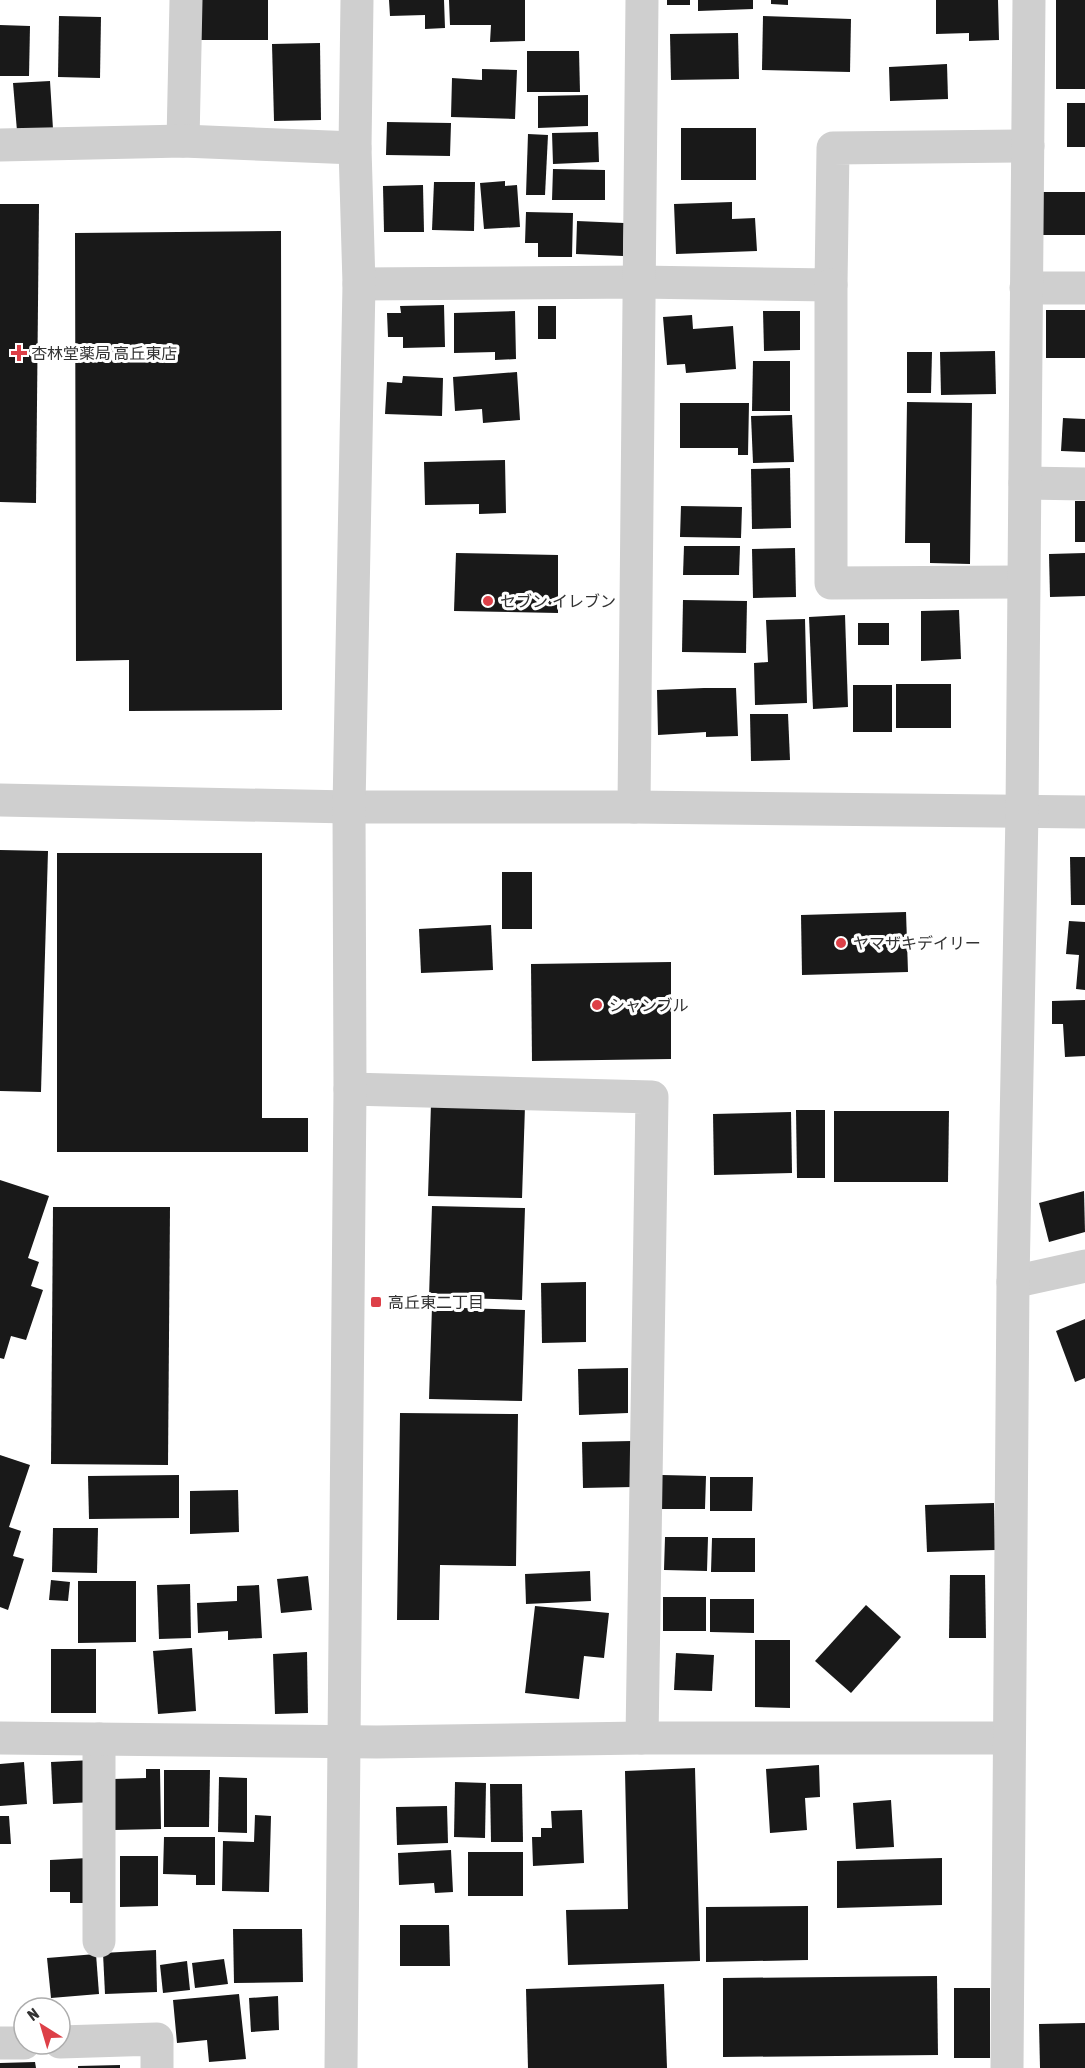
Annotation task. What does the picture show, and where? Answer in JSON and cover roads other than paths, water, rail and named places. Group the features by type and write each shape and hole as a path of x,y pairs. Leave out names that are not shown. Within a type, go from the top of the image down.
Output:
{"street":[{"path":"183,141 186,0"},
{"path":"341,2068 350,1089 349,807 359,284 355,148 357,0"},
{"path":"634,807 642,0"},
{"path":"1006,2068 1013,1282 1022,812 1029,0"},
{"path":"0,145 183,141 355,148"},
{"path":"1023,582 831,583 831,285 833,148 1028,146"},
{"path":"359,284 639,282 831,285"},
{"path":"1026,288 1085,288"},
{"path":"1025,483 1085,484"},
{"path":"0,800 349,807 634,807 1085,812"},
{"path":"350,1089 652,1096 642,1738"},
{"path":"1013,1282 1085,1266"},
{"path":"0,1738 345,1741 1008,1738"},
{"path":"99,1739 99,1941"},
{"path":"72,2042 157,2039 157,2068"}],"place":[{"name":"杏林堂薬局 高丘東店","path":"19,353"},
{"name":"セブン-イレブン","path":"488,601"},
{"name":"ヤマザキデイリー","path":"841,943"},
{"name":"シャンブル","path":"597,1005"},
{"name":"高丘東二丁目","path":"376,1302"}]}
